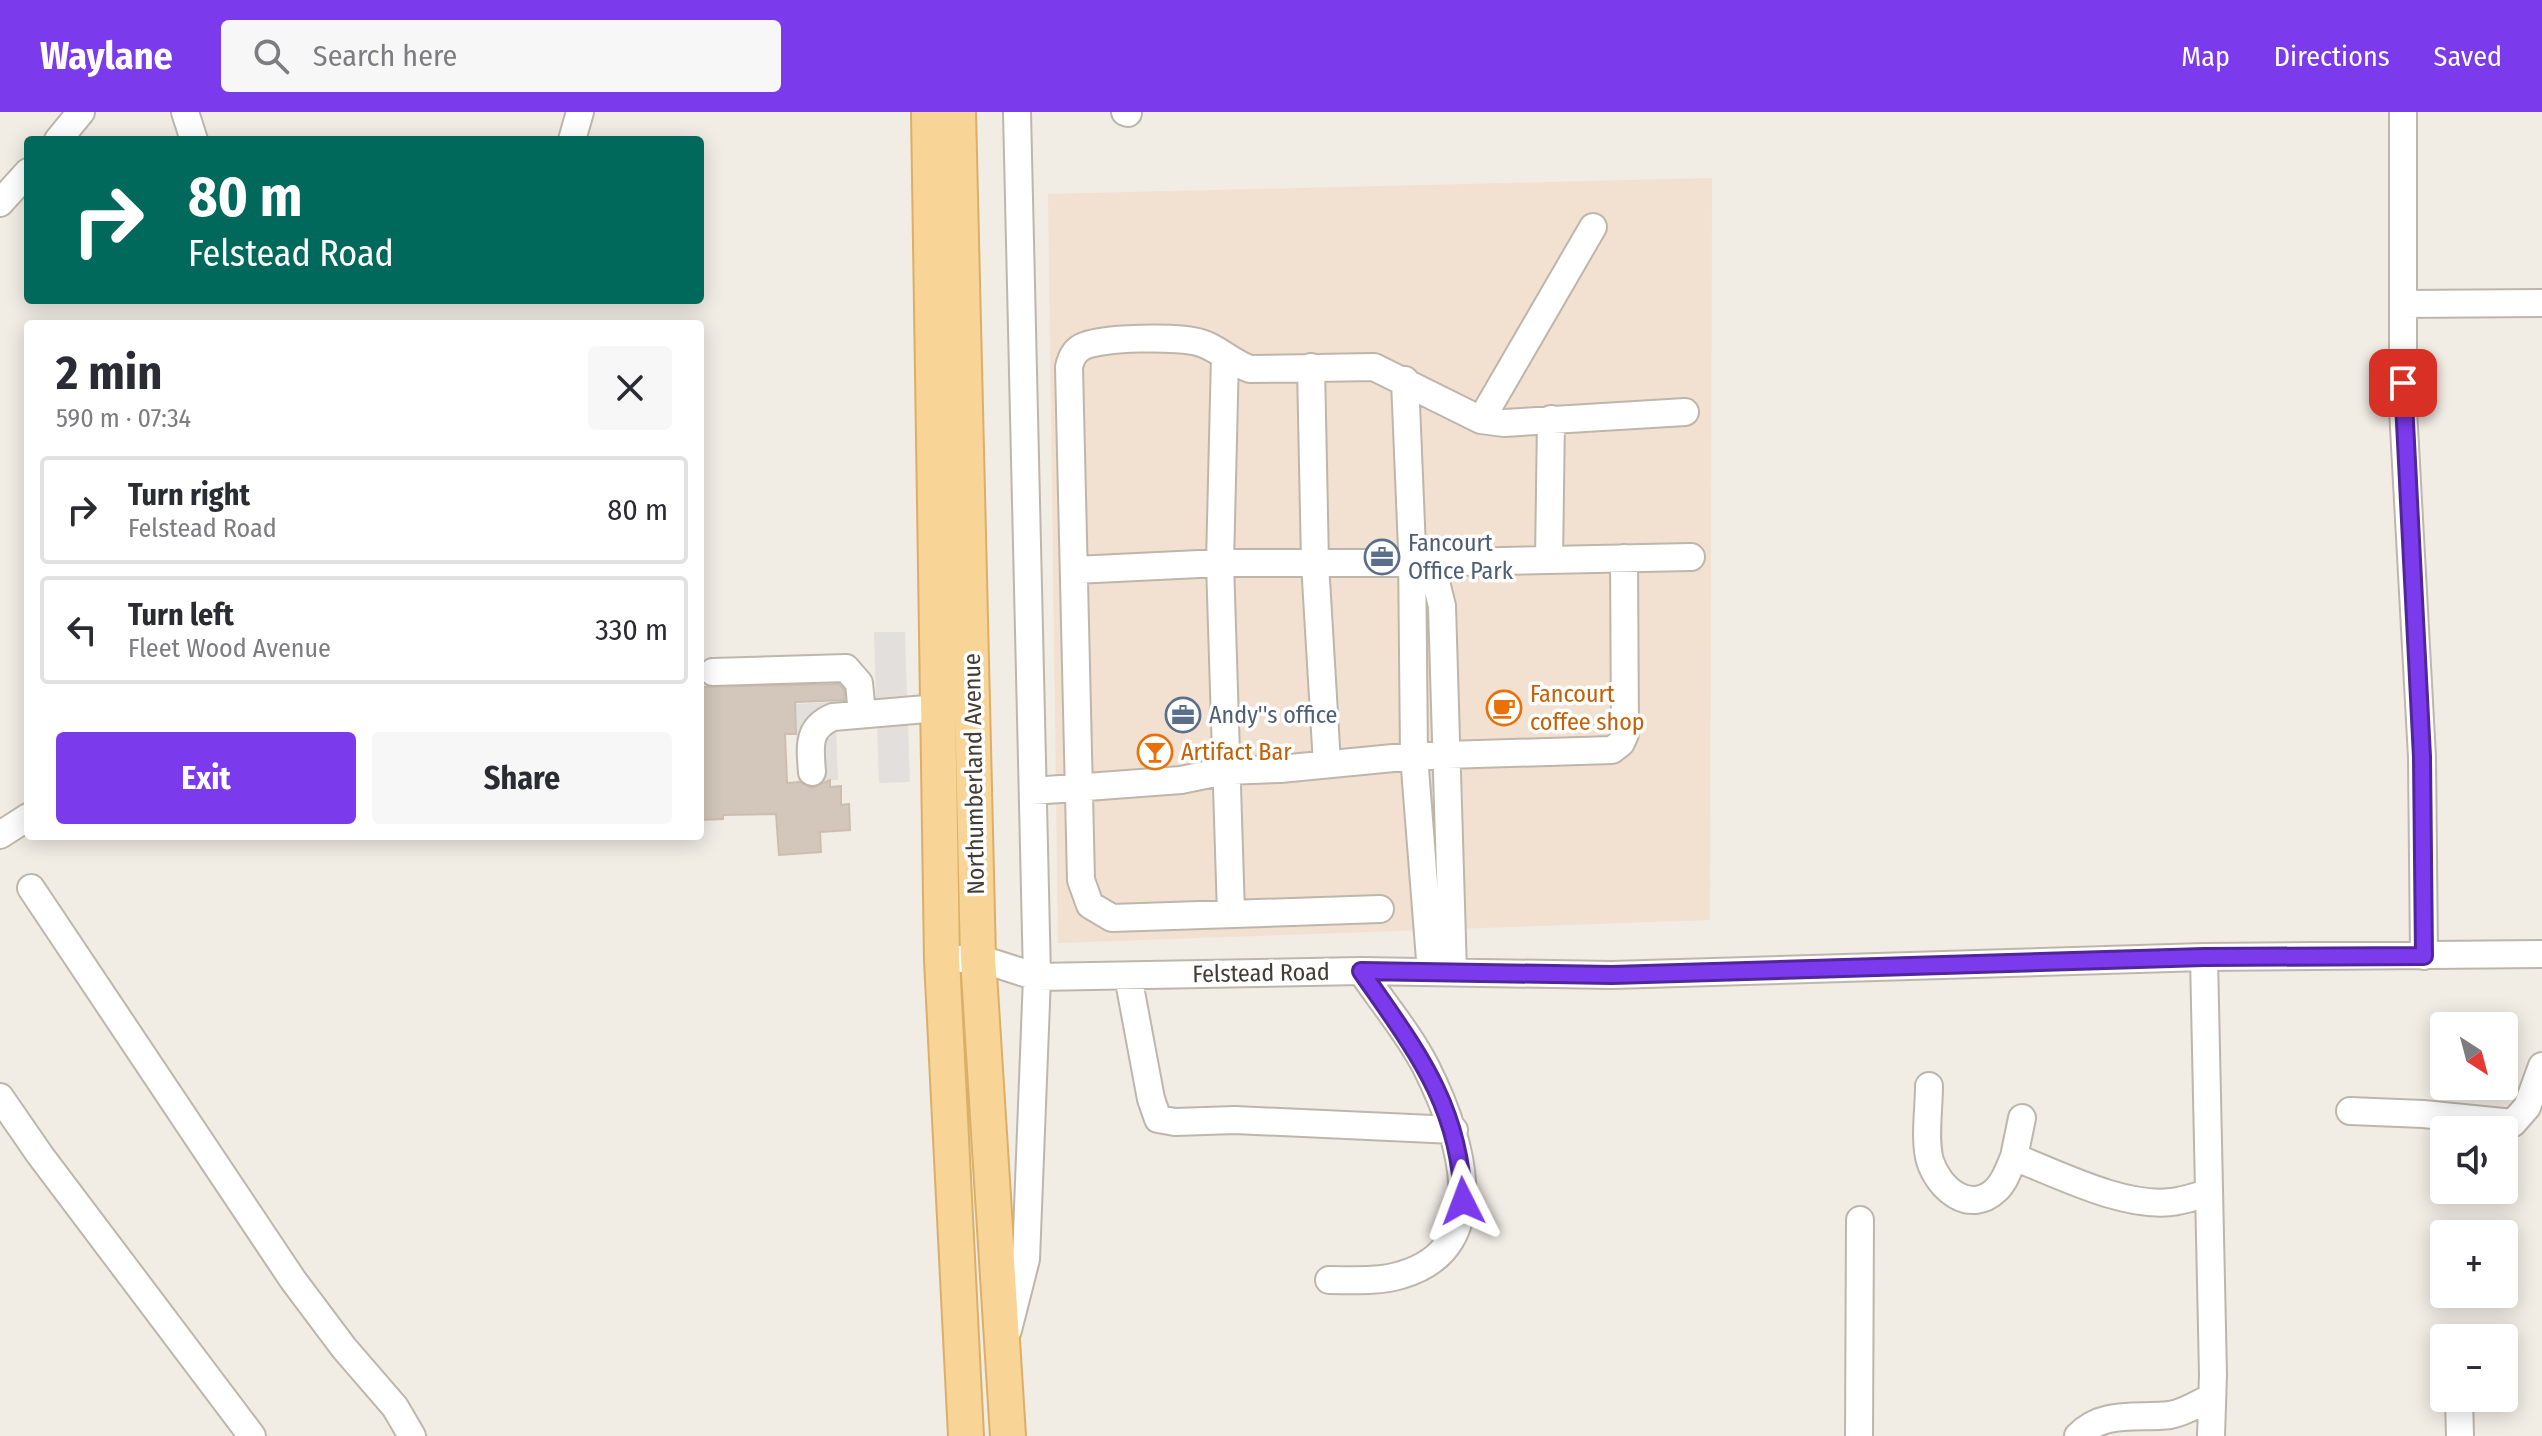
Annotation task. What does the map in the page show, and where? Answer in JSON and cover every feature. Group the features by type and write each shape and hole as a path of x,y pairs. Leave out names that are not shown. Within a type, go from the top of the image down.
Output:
{"main road":[{"name":"Northumberland Avenue","path":"929,112 942,960 966,1436"},
{"name":"Northumberland Avenue","path":"958,112 978,958 1008,1436"}],"street":[{"path":"61,136 81,112"},
{"path":"185,112 193,136"},
{"path":"573,136 580,112"},
{"path":"1004,1347 1026,1259 1037,977 1017,112"},
{"path":"2403,112 2403,409 2422,757 2424,956"},
{"path":"0,203 24,176"},
{"path":"1481,420 1593,227"},
{"path":"2403,304 2542,303"},
{"path":"1380,909 1112,918 1090,905 1081,880 1069,367 1072,357 1080,347 1091,343 1141,339 1192,340 1250,369 1374,367 1481,420 1504,423 1685,412"},
{"path":"1225,356 1220,563 1231,914"},
{"path":"1311,367 1315,563 1327,764"},
{"path":"1405,380 1416,559 1414,756 1442,972"},
{"path":"1549,560 1551,419"},
{"path":"1075,570 1220,563 1691,557"},
{"path":"1033,791 1181,780 1225,771 1414,756 1603,752 1621,743 1625,734 1624,558"},
{"path":"1416,559 1437,586 1442,606 1446,754 1442,972"},
{"path":"1413,663 1444,663"},
{"path":"713,672 846,668 859,683 862,714"},
{"path":"812,772 809,740 819,723 833,717 938,708"},
{"path":"0,835 24,820"},
{"path":"31,888 293,1280 344,1348 395,1407 412,1436"},
{"name":"Felstead Road","path":"942,960 978,958 1037,977 1361,971 1612,975 2204,957 2542,954"},
{"path":"2204,957 2211,1436"},
{"path":"1329,1280 1401,1276 1443,1253 1455,1229 1463,1201 1462,1167 1454,1130 1425,1065 1361,971"},
{"path":"1128,976 1151,1099 1158,1119 1454,1130"},
{"path":"2350,1111 2513,1123 2527,1107 2542,1066"},
{"path":"1929,1086 1929,1159 1947,1190 1958,1198 1986,1198 1998,1189 2014,1157 2022,1118"},
{"path":"0,1097 40,1155 252,1436"},
{"path":"2014,1157 2121,1197 2171,1202 2208,1193"},
{"path":"1859,1436 1860,1220"},
{"path":"2078,1436 2086,1427 2109,1417 2174,1414 2212,1397"},
{"path":"2459,1412 2460,1436"}],"shaded area":[{"name":"Fancourt Office Park","path":"1712,178 1710,920 1058,943 1048,194"},
{"path":"874,632 905,632 907,699 876,700"},
{"path":"871,700 836,729 838,780 798,782 795,704"},
{"path":"908,723 910,782 879,783 877,724"}],"building":[{"path":"839,684 844,690 845,700 795,702 796,734 785,734 787,783 800,782 812,788 830,780 830,787 841,786 841,805 849,804 850,830 820,832 821,852 779,855 776,814 723,815 723,819 704,820 704,687"}],"place":[{"name":"Fancourt Office Park","path":"1382,557"},
{"name":"Fancourt coffee shop","path":"1504,708"},
{"name":"Andy''s office","path":"1183,715"},
{"name":"Artifact Bar","path":"1155,752"}],"route":[{"path":"1463,1201 1462,1167 1454,1130 1425,1065 1361,971 1612,975 2204,957 2424,956 2422,757 2403,383"}]}
